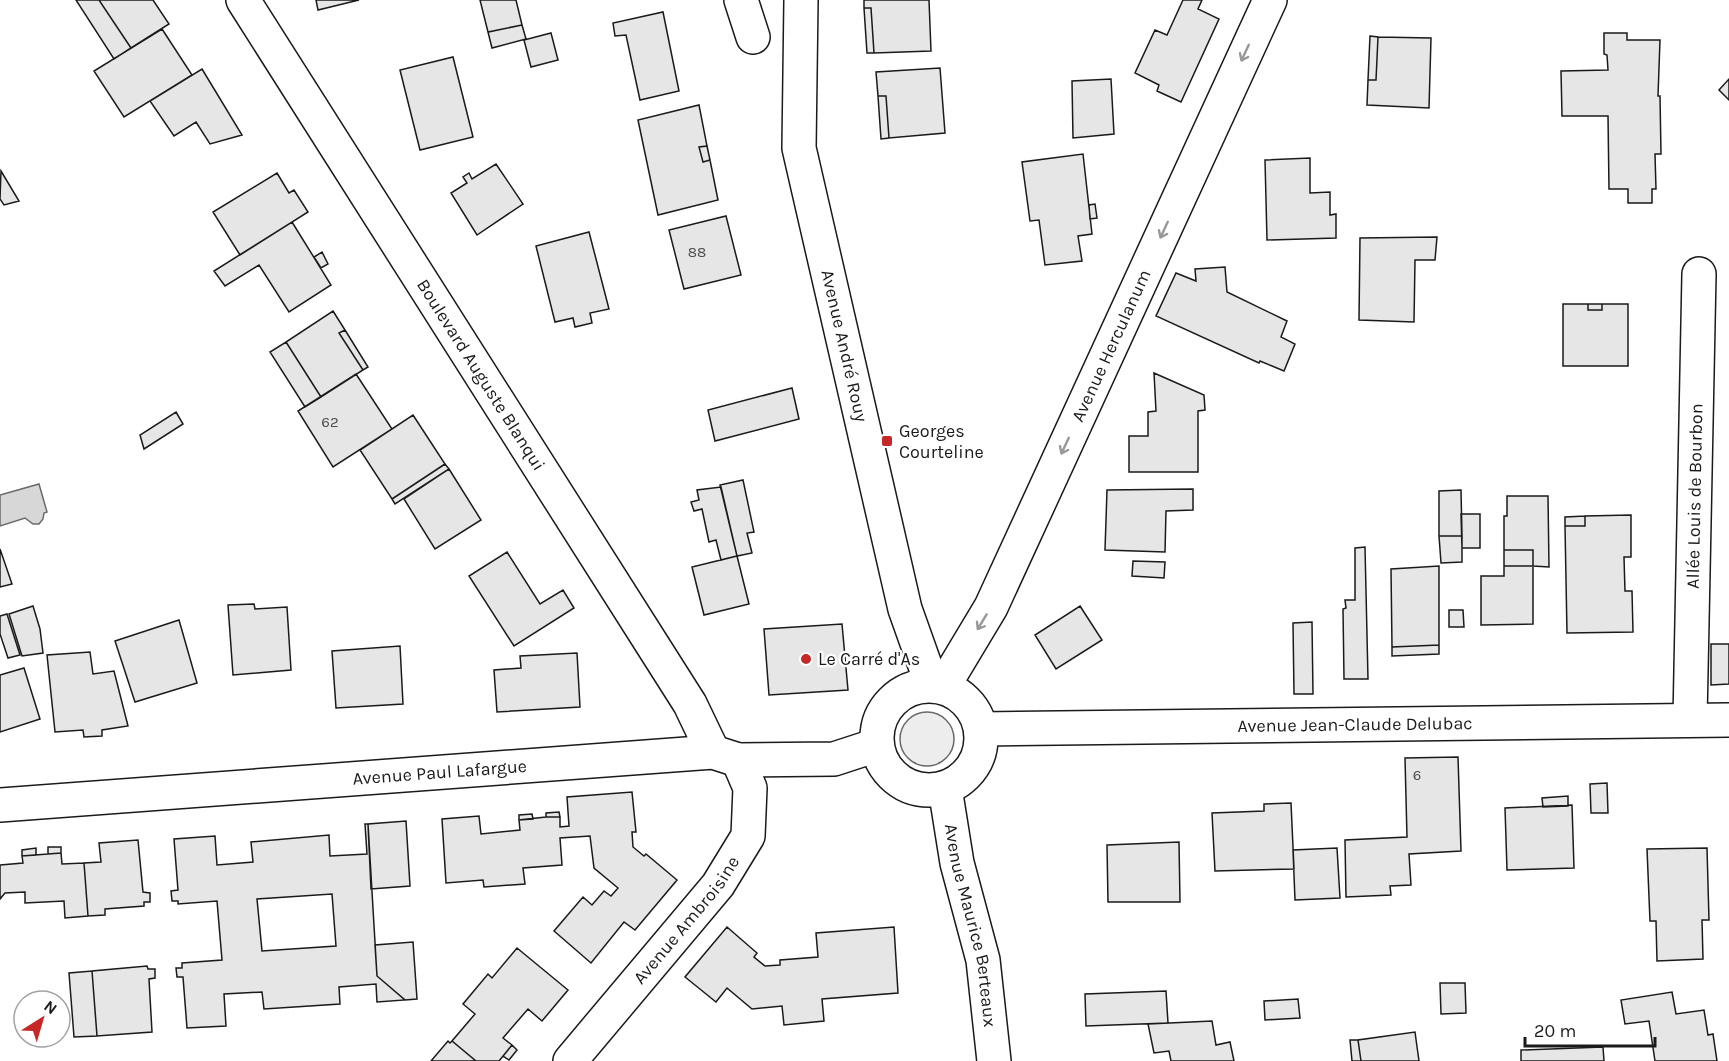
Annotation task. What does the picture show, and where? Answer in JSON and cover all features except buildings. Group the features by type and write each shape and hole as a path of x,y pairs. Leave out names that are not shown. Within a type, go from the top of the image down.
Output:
{"street":[{"name":"Boulevard Auguste Blanqui","path":"243,0 725,756"},
{"path":"741,0 753,37"},
{"name":"Avenue André Rouy","path":"801,0 798,148 905,609 937,686"},
{"name":"Avenue Herculanum","path":"937,686 991,607 1270,0"},
{"path":"788,105 798,148"},
{"name":"Allée Louis de Bourbon","path":"1690,720 1699,274"},
{"path":"937,686 956,693 968,703 981,729 978,758 970,771 945,788 930,791 915,789 901,783 889,773 881,760 877,745 876,730 881,715 890,702 901,693 916,687 937,686"},
{"name":"Avenue Jean-Claude Delubac","path":"981,729 1729,720"},
{"name":"Avenue Paul Lafargue","path":"0,805 725,756 834,759 877,745"},
{"name":"Avenue Ambroisine","path":"570,1061 718,885 748,836 750,788 725,756"},
{"name":"Avenue Maurice Berteaux","path":"945,788 957,863 983,960 994,1061"}],"shaded area":[{"path":"39,484 47,512 44,513 39,524 33,524 25,518 0,526 0,495"},
{"path":"922,712 932,712 942,716 950,724 954,739 950,754 942,762 932,766 922,766 912,762 904,754 900,744 900,734 904,724 912,716"}],"place":[{"name":"Georges Courteline","path":"887,441"},
{"name":"Le Carré d'As","path":"806,659"}]}
